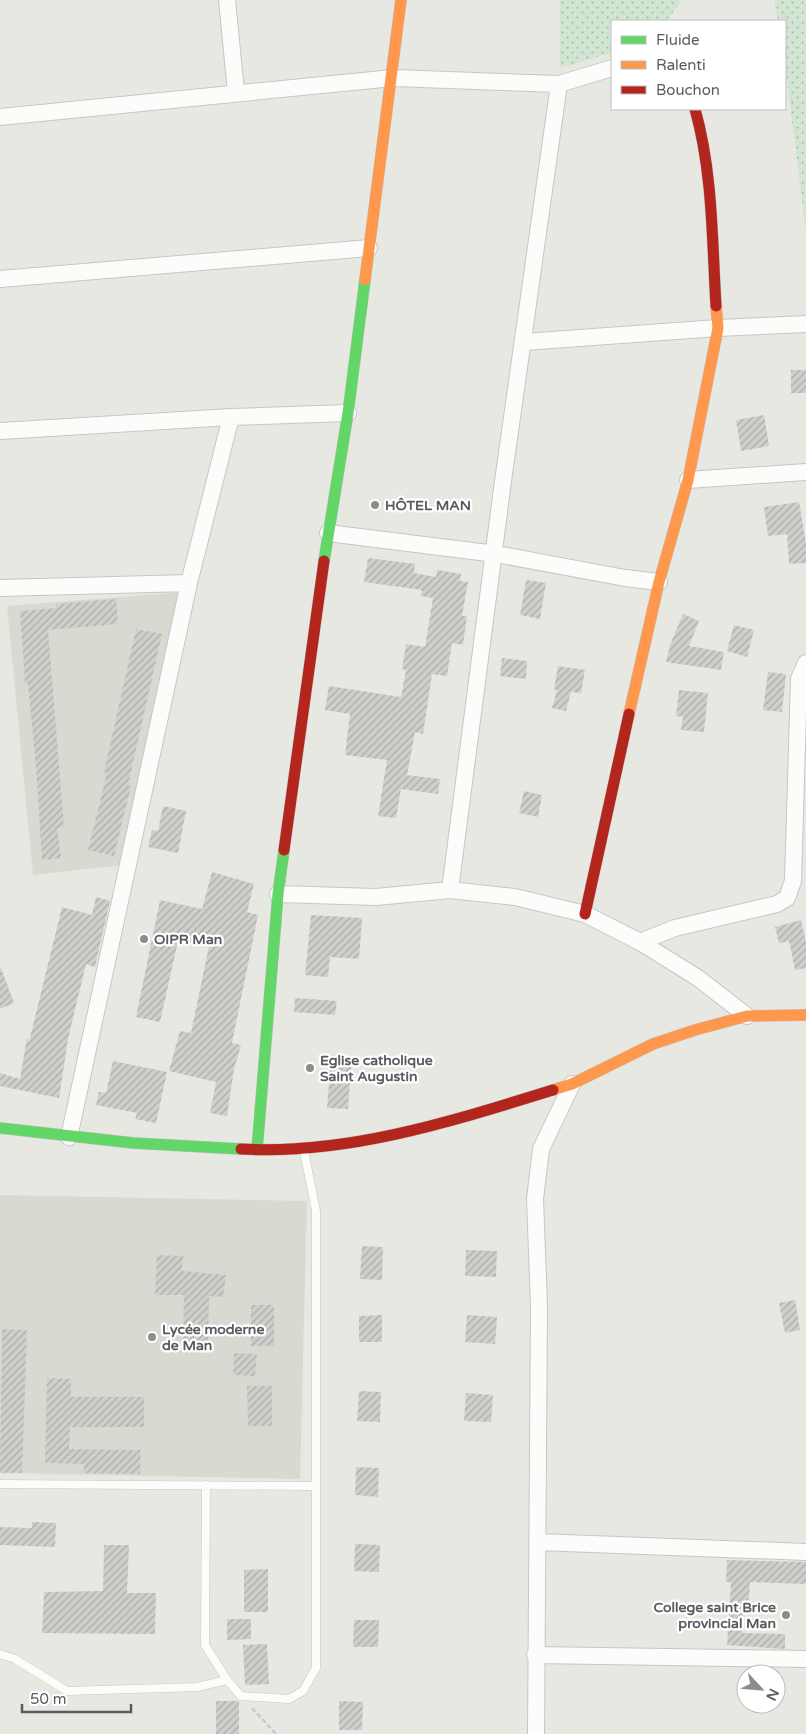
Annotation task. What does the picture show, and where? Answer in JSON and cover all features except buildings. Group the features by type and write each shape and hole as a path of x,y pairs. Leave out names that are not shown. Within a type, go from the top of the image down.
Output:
{"street":[{"path":"227,0 236,92"},
{"path":"256,1150 278,894 328,533 348,413 393,78 401,0"},
{"path":"0,117 236,92 393,78 559,84 611,68"},
{"path":"450,890 455,838 496,554 503,481 559,84"},
{"path":"585,914 659,582 688,480 718,328 707,170 703,138 695,110"},
{"path":"0,279 369,248"},
{"path":"524,342 718,328 806,324"},
{"path":"0,431 231,417 348,413"},
{"path":"70,1137 189,583 231,417"},
{"path":"688,480 806,472"},
{"path":"328,533 496,554 625,578 659,582"},
{"path":"0,588 189,583"},
{"path":"640,942 675,928 777,904 787,898 792,881 799,679 806,664"},
{"path":"278,894 376,897 450,890 515,897 585,914 640,942 698,978 747,1016"},
{"path":"0,1128 70,1137 256,1150 304,1149 406,1132 572,1084 653,1044 747,1016 806,1015"},
{"path":"536,1734 535,1655 540,1306 535,1199 541,1149 572,1084"},
{"path":"538,1542 806,1552"},
{"path":"535,1655 806,1659"}],"lane":[{"path":"206,1485 205,1645 227,1680 241,1696 289,1699 303,1691 316,1668 316,1211 304,1149"},
{"path":"0,1484 315,1486"},
{"path":"0,1654 15,1659 67,1691 197,1687 227,1680"}],"path":[{"path":"241,1696 276,1734"}],"shaded area":[{"path":"183,592 123,865 33,875 7,606"},
{"name":"Lycée moderne de Man","path":"0,1195 307,1201 300,1479 0,1473"}],"green space":[{"path":"560,0 682,0 668,20 611,20 611,53 560,68"},
{"path":"774,0 806,0 806,232 786,72 786,20 778,20"}],"traffic: fast":[{"path":"324,561 348,413 365,280"},
{"path":"257,1150 278,894 284,850"},
{"path":"0,1128 133,1143 241,1149"}],"traffic: slow":[{"path":"365,280 401,0"},
{"path":"629,714 659,582 688,480 718,328 716,306"},
{"path":"553,1090 572,1084 653,1044 695,1030 747,1016 806,1015"}],"traffic: jam":[{"path":"695,110 701,133 708,182 716,306"},
{"path":"284,850 324,561"},
{"path":"585,914 629,714"},
{"path":"241,1149 320,1147 360,1141 438,1124 553,1090"}],"place":[{"name":"HÔTEL MAN","path":"375,505"},
{"name":"OIPR Man","path":"144,939"},
{"name":"Eglise catholique Saint Augustin","path":"310,1068"},
{"name":"Lycée moderne de Man","path":"152,1337"},
{"name":"College saint Brice provincial Man","path":"786,1615"}]}
